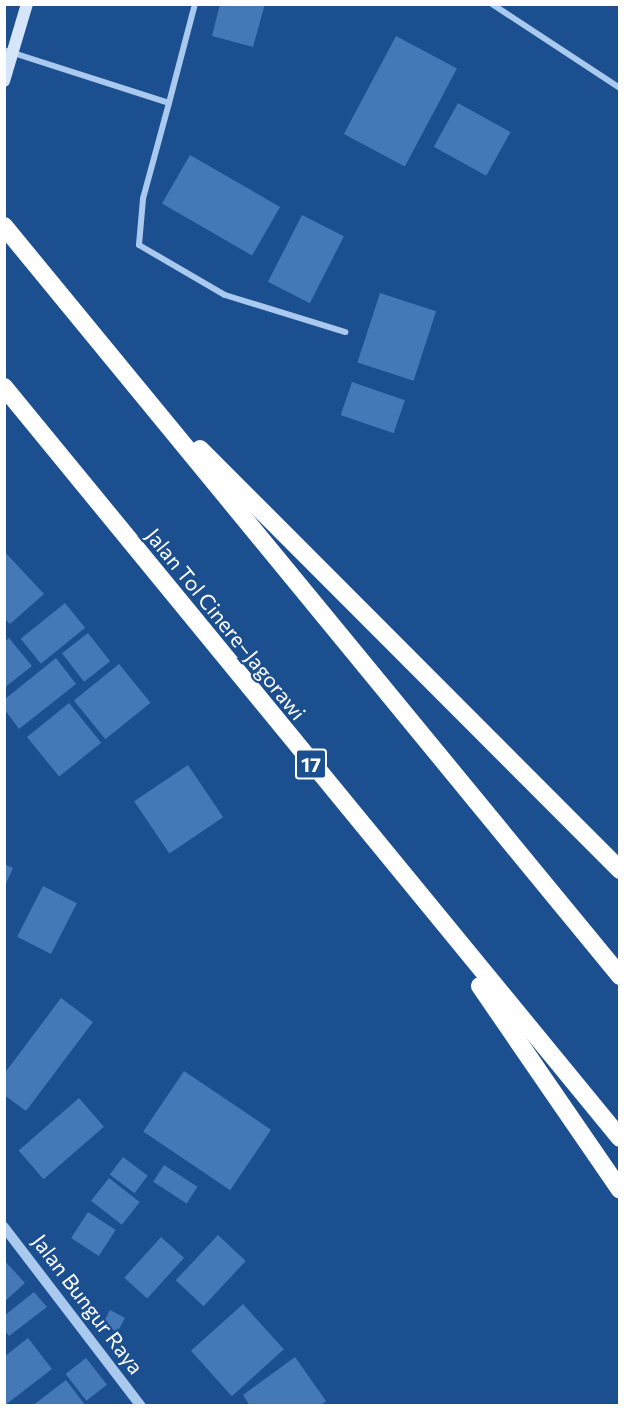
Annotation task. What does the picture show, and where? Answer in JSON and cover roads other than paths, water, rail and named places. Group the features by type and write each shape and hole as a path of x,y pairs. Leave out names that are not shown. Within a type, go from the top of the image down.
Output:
{"highway":[{"path":"4,226 620,976"},
{"path":"125,373 620,870"},
{"name":"Jalan Tol Cinere–Jagorawi","path":"4,387 620,1138"},
{"path":"416,891 620,1190"}],"main road":[{"path":"4,81 27,4"}],"street":[{"path":"195,4 170,103 142,199 140,245 225,295 345,332"},
{"path":"492,4 620,88"},
{"path":"4,50 170,103"},
{"name":"Jalan Bungur Raya","path":"4,1227 141,1406"}]}
